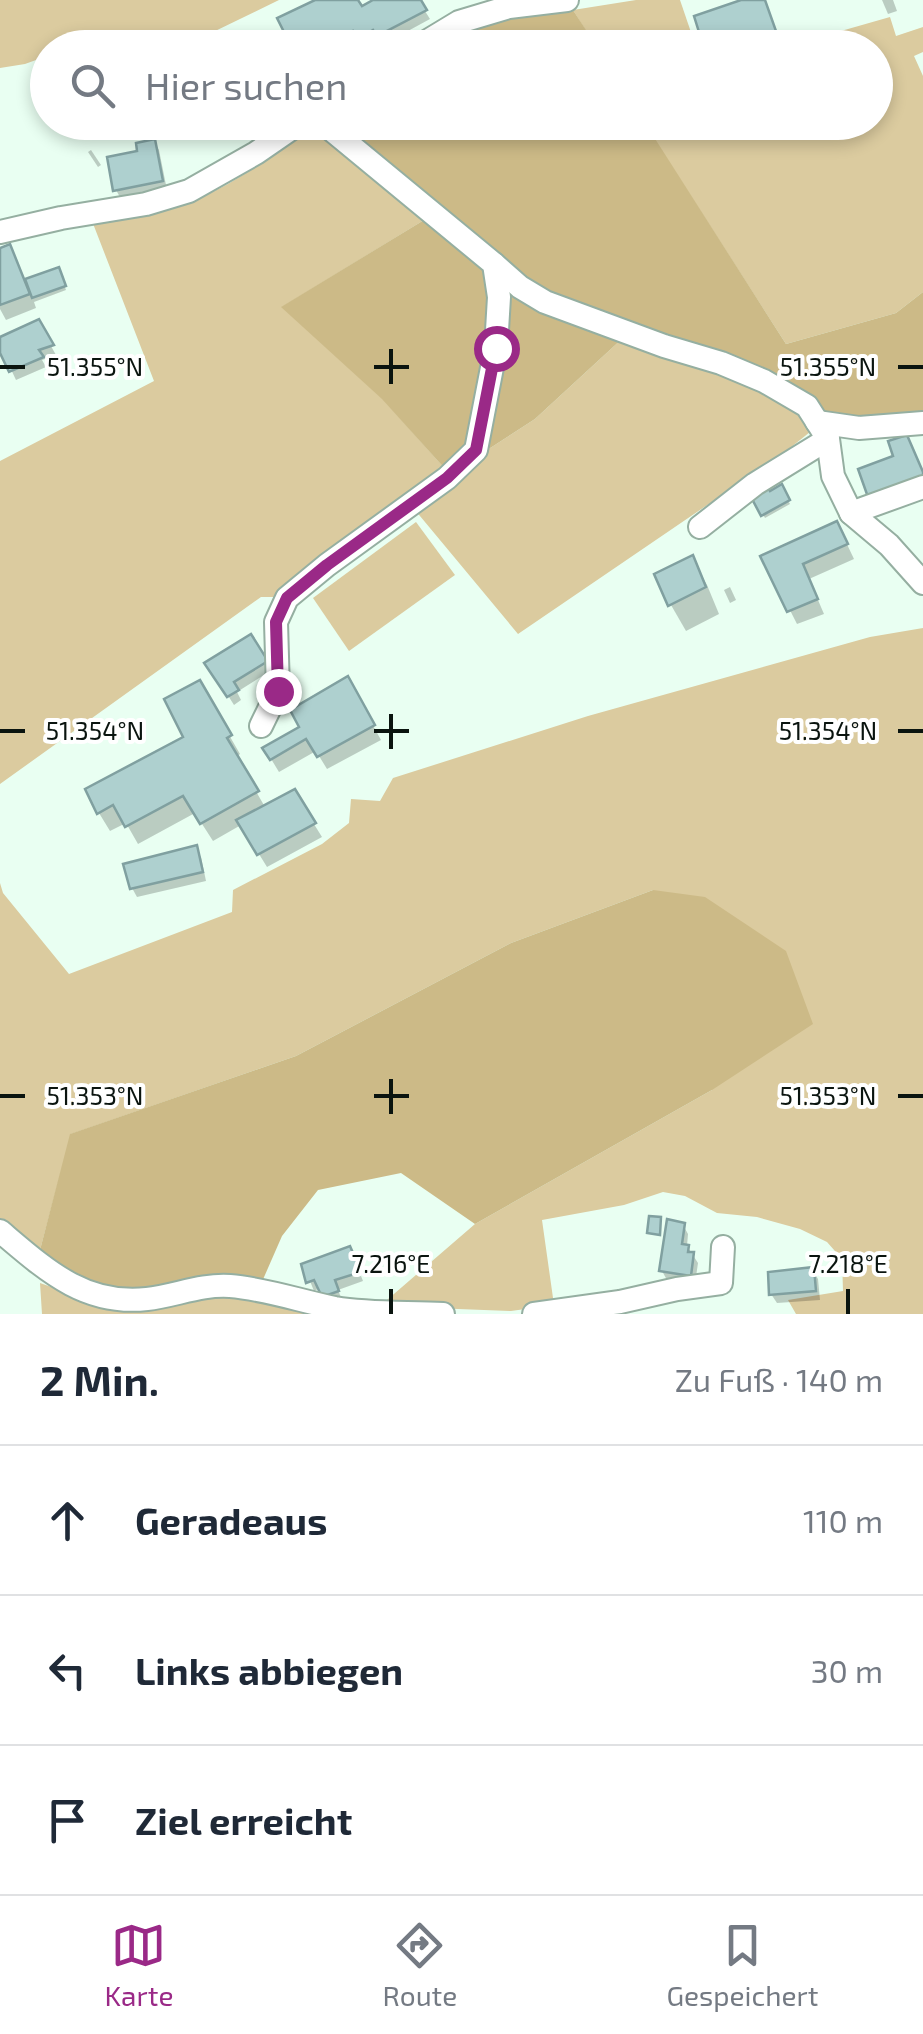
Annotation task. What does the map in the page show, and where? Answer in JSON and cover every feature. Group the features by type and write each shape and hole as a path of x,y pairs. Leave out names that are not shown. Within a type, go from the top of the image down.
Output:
{"street":[{"path":"446,30 509,6 567,0"},
{"path":"0,232 146,204 189,191 275,140"},
{"path":"344,140 520,287 545,302 721,363 807,406 822,430 833,476 851,514 889,546 923,584"},
{"path":"260,726 278,691 276,622 287,598 447,478 476,450 496,348 499,297 494,264"},
{"path":"700,527 822,430 923,424"},
{"path":"851,514 922,488"},
{"path":"889,546 885,530 894,508 922,488"},
{"path":"0,1230 76,1288 112,1300 150,1299 186,1289 227,1286 338,1308 442,1314"},
{"path":"534,1314 720,1283 723,1247"}],"shaded area":[{"path":"0,0 279,0 217,30 30,30 30,62 0,68"},
{"path":"636,0 680,0 690,30 585,30 573,10"},
{"path":"573,10 586,30 468,30 485,22"},
{"path":"890,17 896,36 923,27 923,52 914,56 923,76 923,292 896,313 786,344 655,140 893,140 893,30 844,30"},
{"path":"296,140 328,140 429,217 282,307 383,399 447,471 276,597 261,597 0,784 0,461 154,381 92,221 186,203 243,175"},
{"path":"354,140 656,140 786,344 896,313 923,292 923,417 825,416 547,297"},
{"path":"429,217 490,265 496,296 473,449 447,471 382,399 281,307"},
{"path":"501,276 624,337 535,419 481,454"},
{"path":"624,337 720,368 806,413 815,428 518,634 415,510 481,454 535,419"},
{"path":"416,522 455,575 349,651 313,598"},
{"path":"923,628 923,1314 796,1314 788,1300 843,1291 842,1259 827,1242 800,1229 757,1217 717,1213 685,1196 663,1192 624,1205 542,1220 554,1305 511,1311 380,1306 475,1224 712,1090 653,890 511,943 296,1056 71,1134 40,1250 0,1220 0,883 3,893 69,974 232,912 233,890 322,844 349,823 351,799 380,801 393,778 588,716 870,637"},
{"path":"653,890 705,897 786,951 813,1024 712,1090 475,1224 401,1173 318,1190 282,1236 261,1284 125,1293 83,1286 40,1250 70,1134 296,1056 511,943"},
{"path":"40,1283 97,1303 228,1290 334,1314 42,1314"}],"building":[{"path":"315,0 358,0 362,6 373,0 421,0 427,10 389,30 283,30 277,18"},
{"path":"741,0 765,0 776,30 698,30 694,16"},
{"path":"155,140 163,181 113,191 107,157 137,151 136,143"},
{"path":"10,244 30,294 0,305 0,248"},
{"path":"59,267 66,286 32,298 25,279"},
{"path":"39,319 54,345 39,350 44,357 9,372 0,353 0,337"},
{"path":"907,435 923,477 869,500 858,469 893,456 888,441"},
{"path":"782,484 790,500 761,516 751,497"},
{"path":"837,521 848,544 803,564 818,599 787,612 760,556"},
{"path":"693,555 706,587 668,606 654,574"},
{"path":"251,634 268,661 234,682 239,690 227,697 204,663"},
{"path":"348,676 375,725 317,757 306,739 270,760 262,748 299,727 290,710"},
{"path":"200,680 232,735 227,738 259,791 200,824 183,796 125,827 113,805 97,814 85,789 183,737 164,699"},
{"path":"295,789 316,823 257,855 236,820"},
{"path":"197,845 203,872 130,889 123,864"},
{"path":"649,1216 661,1217 660,1235 647,1233"},
{"path":"667,1219 685,1223 682,1244 689,1245 688,1252 694,1252 691,1276 659,1271"},
{"path":"350,1246 361,1272 335,1280 339,1291 322,1297 314,1280 306,1283 301,1264"},
{"path":"814,1267 816,1291 769,1295 768,1272"}],"route":[{"path":"278,691 276,622 287,598 447,478 476,450 496,348"}]}
